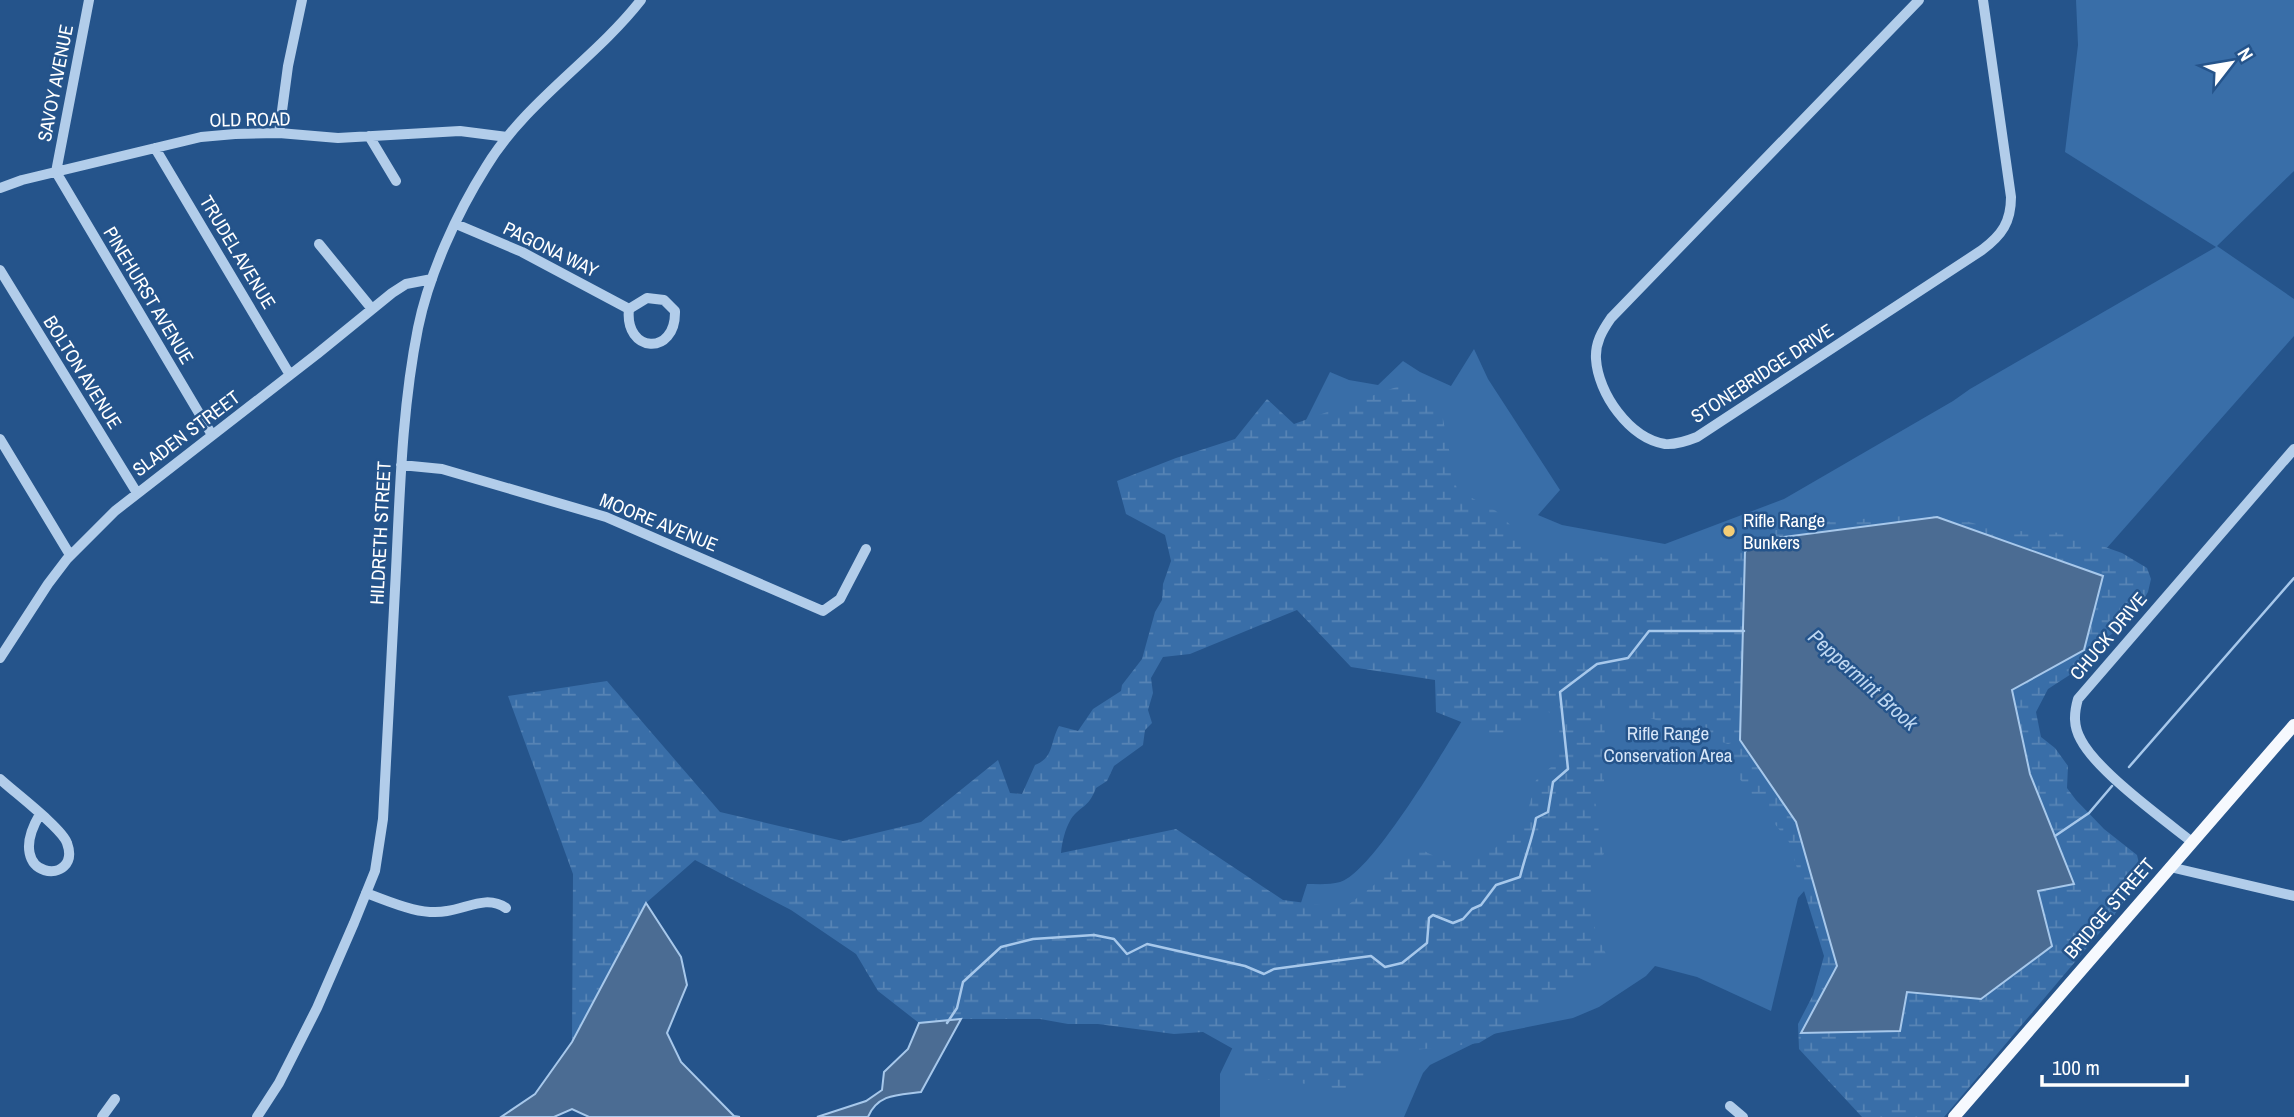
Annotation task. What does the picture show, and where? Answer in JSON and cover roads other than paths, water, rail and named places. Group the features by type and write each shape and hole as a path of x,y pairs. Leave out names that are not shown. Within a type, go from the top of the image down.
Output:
{"main road":[{"name":"BRIDGE STREET","path":"1954,1117 2294,725"}],"street":[{"name":"SAVOY AVENUE","path":"56,172 89,0"},
{"path":"279,133 288,66 303,0"},
{"name":"HILDRETH STREET","path":"257,1117 279,1083 317,1008 374,871 383,819 401,465 417,334 432,279 486,165 539,101 641,0"},
{"name":"STONEBRIDGE DRIVE","path":"1919,0 1602,330 1595,357 1603,387 1622,417 1636,430 1666,444 1681,443 1697,437 1982,250 1999,236 2009,221 2011,197 1983,0"},
{"name":"OLD ROAD","path":"0,188 201,137 279,133 326,138 460,131 507,138"},
{"path":"369,136 396,181"},
{"name":"TRUDEL AVENUE","path":"155,148 290,375"},
{"name":"PINEHURST AVENUE","path":"56,172 212,435"},
{"name":"PAGONA WAY","path":"456,224 522,252 629,309"},
{"path":"319,244 372,309"},
{"name":"BOLTON AVENUE","path":"0,270 137,493"},
{"name":"SLADEN STREET","path":"0,659 70,555 137,493 406,284 432,279"},
{"path":"647,298 664,300 675,311 673,331 664,340 644,344 631,330 629,309 647,298"},
{"path":"0,439 70,555"},
{"name":"CHUCK DRIVE","path":"2192,842 2098,762 2081,740 2073,715 2078,699 2294,449"},
{"name":"MOORE AVENUE","path":"401,465 442,469 606,517 823,611 840,599 866,549"},
{"path":"0,779 40,814 58,830 68,845 68,855 64,863 48,872 40,873 28,866 23,855 23,837 40,814"},
{"path":"2170,867 2294,896"},
{"path":"366,893 424,911 447,912 492,901 506,908"},
{"path":"102,1117 115,1099"},
{"path":"1730,1106 1743,1117"}],"water":[{"path":"1937,517 2103,576 2084,650 2012,690 2030,774 2074,884 2038,891 2052,946 1981,999 1907,992 1900,1031 1801,1033 1837,966 1796,822 1740,740 1745,552 1754,541"},
{"path":"646,903 681,957 687,985 667,1033 681,1062 734,1116 740,1117 589,1117 572,1109 554,1117 501,1117 535,1094 572,1042"},
{"path":"961,1019 921,1092 884,1099 872,1109 868,1117 817,1117 866,1101 882,1090 884,1072 908,1049 919,1023"}],"waterway":[{"name":"Peppermint Brook","path":"2129,767 2294,578"},
{"name":"Peppermint Brook","path":"947,1023 957,1008 963,982 1001,947 1033,939 1094,935 1114,939 1127,954 1147,944 1245,966 1264,974 1274,969 1371,956 1385,967 1402,963 1427,943 1429,918 1433,915 1453,923 1463,919 1472,909 1481,905 1496,885 1520,877 1536,818 1548,812 1553,782 1568,769 1560,692 1597,664 1628,658 1649,631 1744,631"},
{"name":"Peppermint Brook","path":"2055,836 2089,813 2112,786"}],"place":[{"name":"Rifle Range Bunkers","path":"1729,531"}],"park label":[{"name":"Rifle Range Conservation Area","path":"1668,744"}]}
